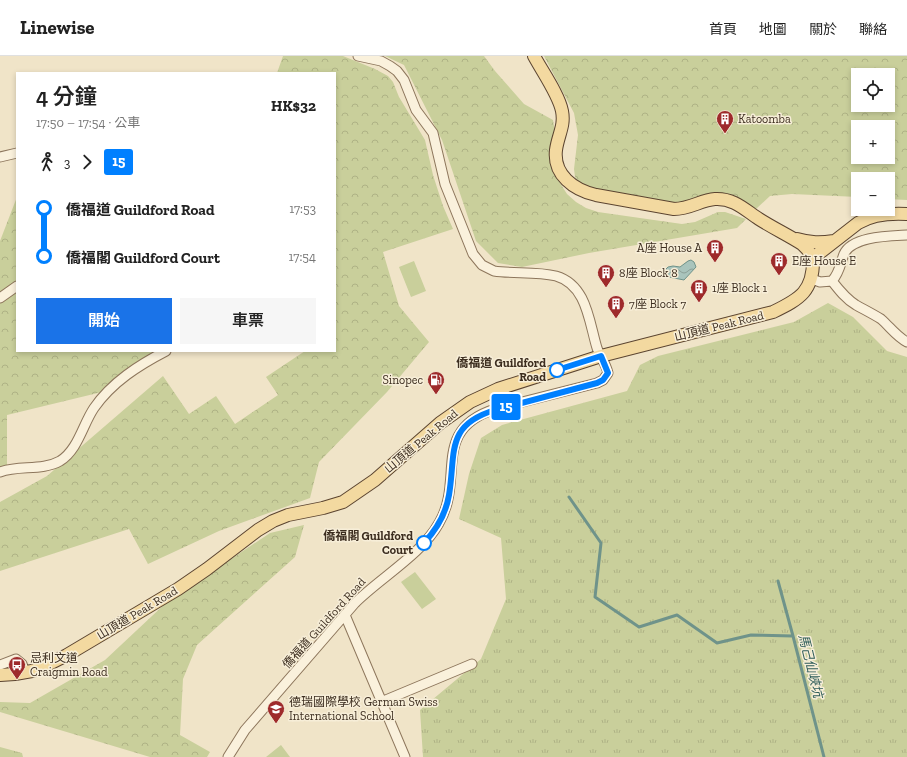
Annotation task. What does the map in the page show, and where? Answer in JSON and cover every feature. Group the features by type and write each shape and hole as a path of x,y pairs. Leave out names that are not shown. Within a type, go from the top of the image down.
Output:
{"main road":[{"path":"534,56 560,105 562,127 557,148 557,161 562,175 571,184 591,194 674,209 687,208 710,199 728,200 741,206 759,219 790,236 807,248 813,258 812,279"},
{"path":"813,258 858,223 866,219 883,214 907,214"},
{"path":"790,236 820,244 837,240"},
{"name":"山頂道 Peak Road","path":"0,675 25,672 39,668 56,660 178,589 266,525 288,515 323,508 343,502 375,480 440,423 470,402 498,389 601,356 773,312 792,302 803,294 812,279"}],"street":[{"path":"358,56 390,66 404,80 416,110 433,133 447,192 471,249 479,262 489,270 549,275 560,278 569,283 580,294 584,302 601,356"},
{"path":"0,157 16,153"},
{"path":"812,279 820,282 832,281 838,275 845,252 850,246 858,242 866,239 907,235"},
{"path":"832,281 852,302 875,315 892,328 899,337 907,342"},
{"path":"0,298 16,287"},
{"path":"0,472 47,465 64,458 75,445 95,407 109,390 135,369 164,352"},
{"name":"僑福道 Guildford Road","path":"228,757 245,730 365,593 417,550 434,531 442,518 447,503 454,446 459,434 466,425 475,418 488,412 591,385 603,380 608,373 601,356"},
{"path":"345,615 405,757"},
{"path":"0,665 16,659 22,664 25,672"},
{"path":"381,702 472,664"}],"green space":[{"path":"283,56 343,56 375,69 388,76 393,82 399,97 425,140 433,175 443,206 453,229 383,252 399,306 429,342 387,392 319,462 310,498 219,531 148,564 129,529 0,571 0,502 47,476 163,376 189,414 216,396 235,424 278,395 266,377 304,352 336,352 336,72 277,72"},
{"path":"385,56 484,56 524,104 553,120 555,132 555,170 560,183 567,194 586,208 598,212 682,224 695,222 718,212 725,212 746,219 737,228 589,253 522,267 498,263 476,241 442,140 404,65"},
{"path":"544,56 907,56 907,200 895,199 895,172 851,172 851,197 792,194 770,196 756,209 741,201 682,204 595,190 579,184 575,177 574,169 578,135 574,113"},
{"path":"16,200 16,283 0,294 0,241"},
{"path":"414,261 426,291 411,297 399,267"},
{"path":"16,291 16,352 157,352 102,392 7,415 7,466 0,468 0,303"},
{"path":"828,303 853,317 887,351 907,357 907,757 423,757 420,710 481,659 506,599 501,538 459,519 469,474 481,438 502,425 627,391 640,365 658,356 794,322"},
{"path":"304,525 295,557 197,645 183,679 180,735 210,752 207,757 150,757 0,712 0,702 30,703 105,660 168,601 270,533"},
{"path":"415,572 436,599 422,609 401,582"},
{"path":"281,745 290,757 266,757"},
{"path":"0,747 22,753 23,757 0,757"}],"water":[{"path":"691,260 694,262 696,267 684,280 669,277 667,275 666,269 668,267 680,267"}],"waterway":[{"path":"569,497 601,543 595,597 639,627 677,615 717,643 751,635 793,636"},
{"name":"馬己仙峽坑","path":"778,581 824,757"}],"bus line":[{"name":"15","path":"424,543 442,518 449,494 454,446 462,429 470,421 480,415 495,410 597,383 603,380 608,373 601,356 557,370"}],"place":[{"name":"Katoomba","path":"725,134"},
{"name":"A座 House A","path":"715,263"},
{"name":"E座 House E","path":"779,276"},
{"name":"8座 Block 8","path":"606,288"},
{"name":"1座 Block 1","path":"699,303"},
{"name":"7座 Block 7","path":"616,319"},
{"name":"僑福道 Guildford Road","path":"557,370"},
{"name":"Sinopec","path":"436,395"},
{"name":"僑福閣 Guildford Court","path":"424,543"},
{"name":"忌利文道 Craigmin Road","path":"17,680"},
{"name":"德瑞國際學校 German Swiss International School","path":"276,724"}]}
